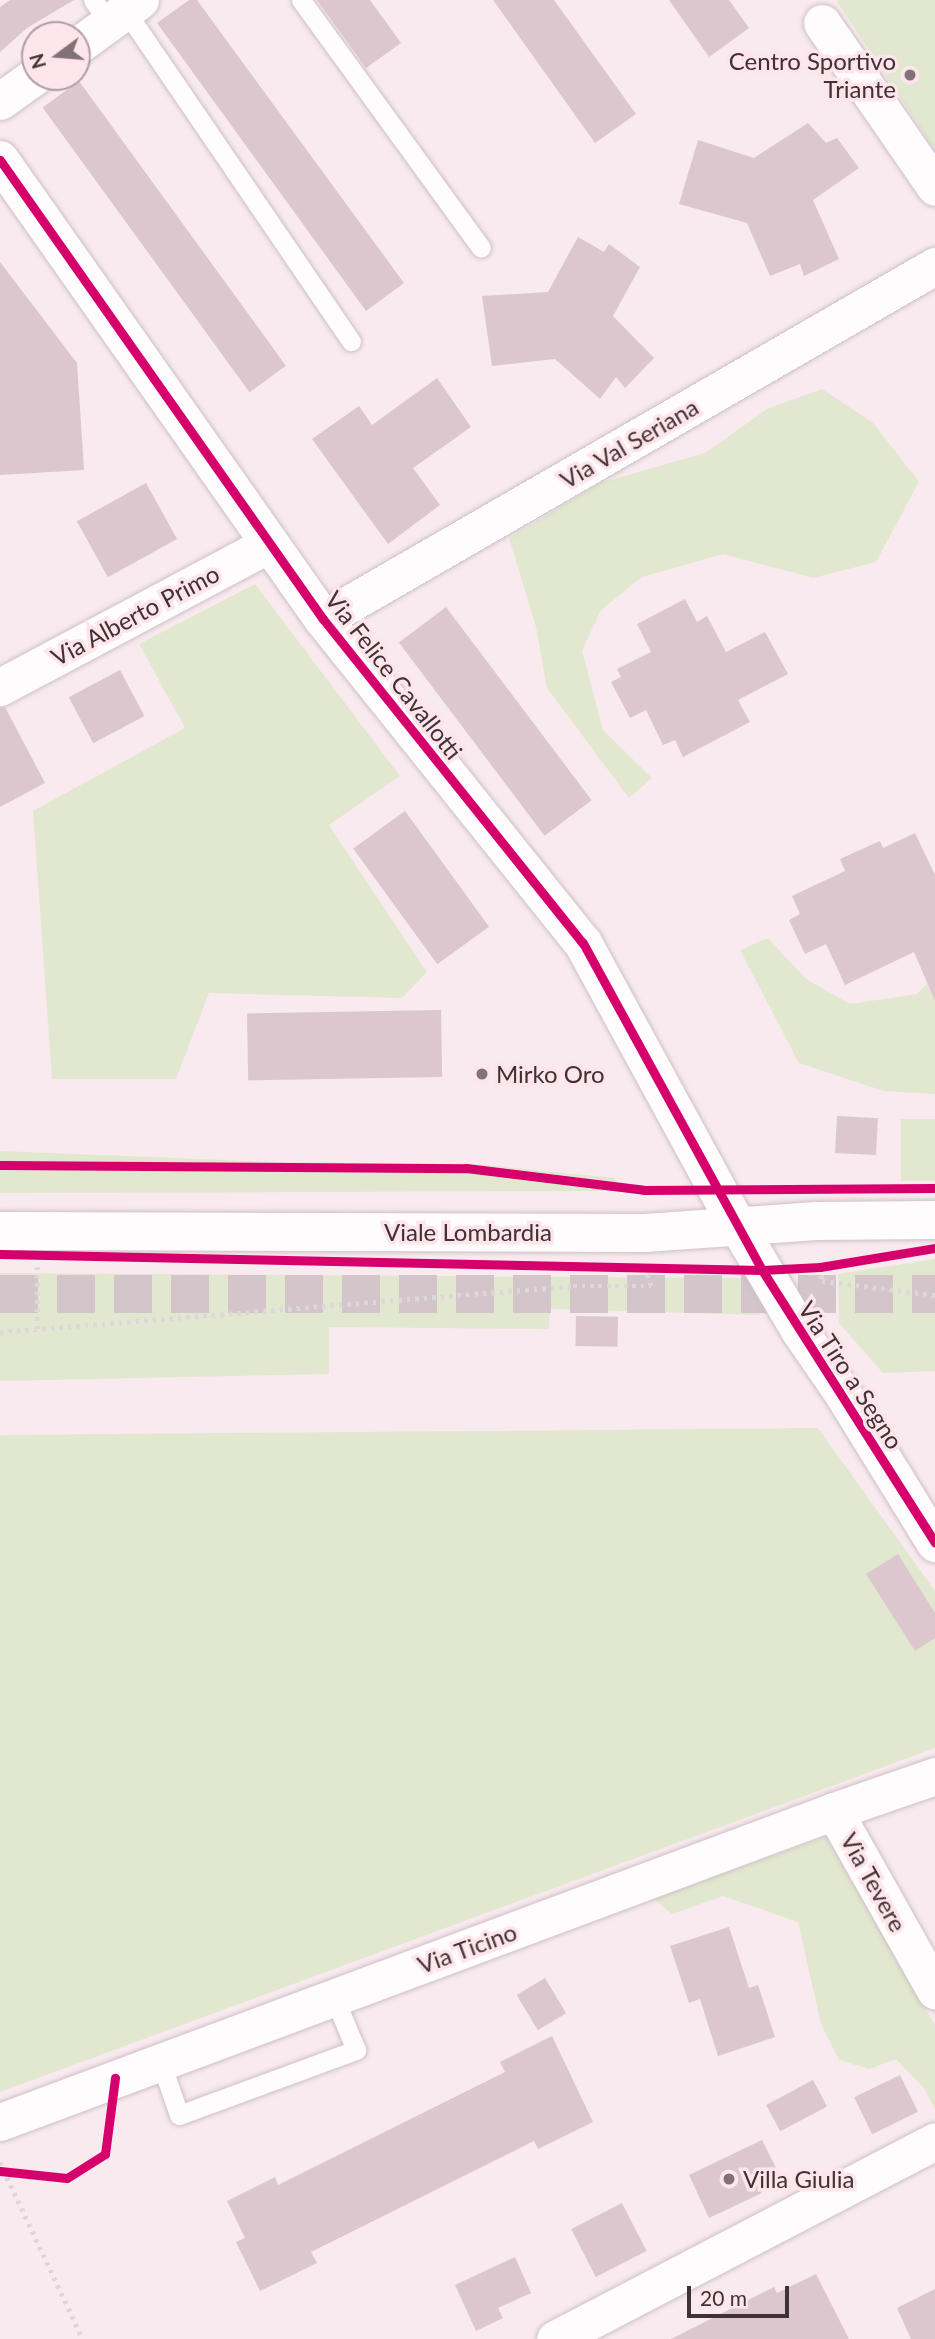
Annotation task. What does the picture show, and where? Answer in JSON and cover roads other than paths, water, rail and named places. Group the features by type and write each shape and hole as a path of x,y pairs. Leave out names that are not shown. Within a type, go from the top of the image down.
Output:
{"street":[{"path":"91,33 117,8"},
{"path":"822,23 935,187"},
{"path":"0,101 21,86"},
{"name":"Via Felice Cavallotti","path":"1,164 323,619 583,943 737,1225"},
{"name":"Via Val Seriana","path":"323,619 935,266"},
{"name":"Via Alberto Primo","path":"0,687 269,544"},
{"name":"Viale Lombardia","path":"0,1231 645,1233 817,1221 935,1220"},
{"name":"Via Tiro a Segno","path":"737,1225 762,1270 935,1544"},
{"name":"Via Ticino","path":"0,2122 834,1811 935,1776"},
{"name":"Via Tevere","path":"834,1811 935,1990"},
{"path":"555,2339 935,2141"}],"lane":[{"path":"301,0 481,248"},
{"path":"117,8 351,341"},
{"path":"161,2063 179,2115 356,2050 334,1997"}],"tunnel":[{"path":"0,1294 935,1294"}],"place":[{"name":"Centro Sportivo Triante","path":"910,75"},
{"name":"Mirko Oro","path":"482,1074"},
{"name":"Villa Giulia","path":"729,2179"}]}
